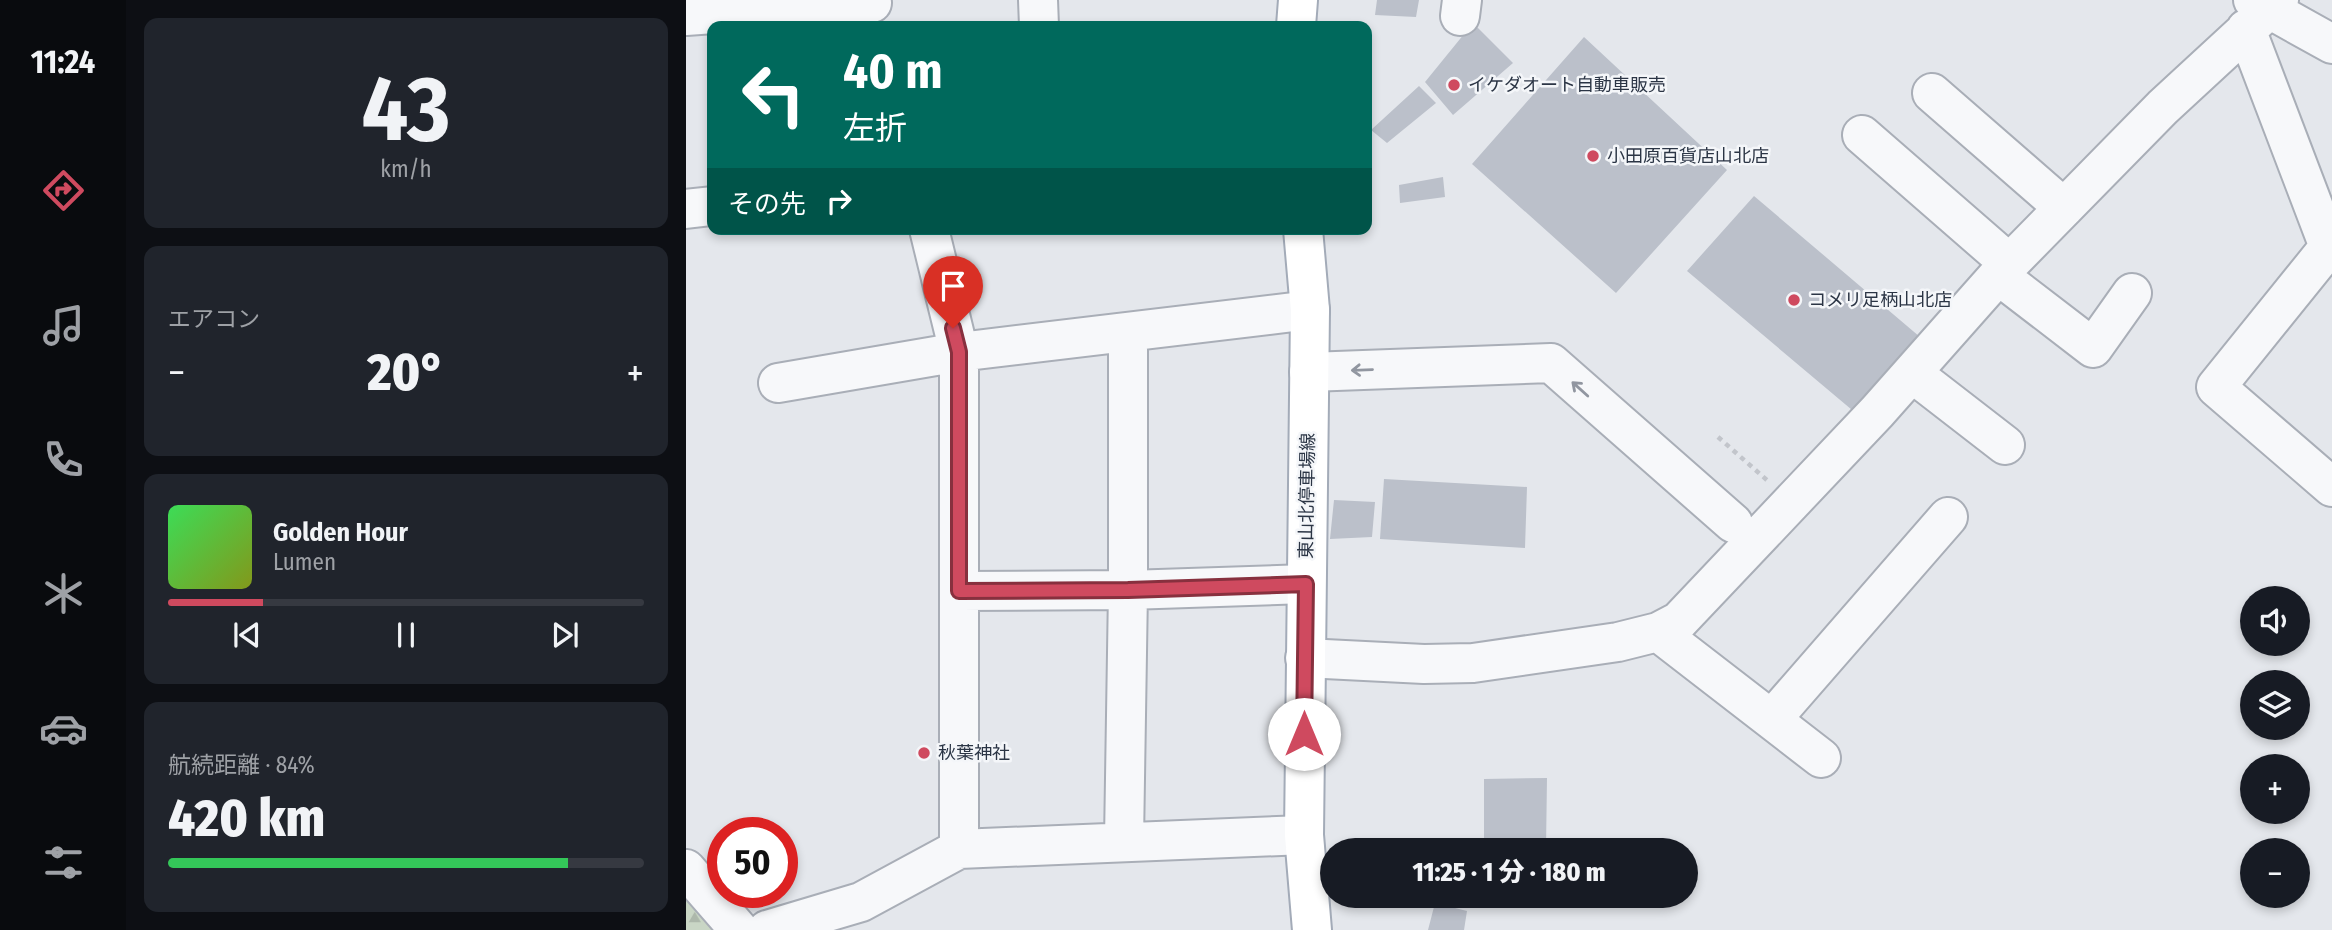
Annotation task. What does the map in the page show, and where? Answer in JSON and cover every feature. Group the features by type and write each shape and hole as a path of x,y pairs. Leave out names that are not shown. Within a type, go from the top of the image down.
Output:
{"main road":[{"path":"1296,21 1298,0"},
{"name":"東山北停車場線","path":"1304,235 1310,310 1304,835 1312,930"}],"street":[{"path":"1038,0 1040,21"},
{"path":"2261,9 2332,44"},
{"path":"1305,658 1424,664 1473,663 1618,642 1658,632 1679,621 1912,373 2003,269 2261,9"},
{"path":"2261,9 2329,247 2216,387 2332,487"},
{"path":"686,16 874,10"},
{"path":"1932,93 2064,208"},
{"path":"1862,135 2003,269 2093,348 2132,293"},
{"path":"686,209 707,207"},
{"path":"930,235 959,352 959,849"},
{"path":"778,383 959,352 1310,310"},
{"path":"1124,841 1128,332"},
{"path":"1309,372 1550,363 1733,523"},
{"path":"1912,373 2005,444"},
{"path":"1772,719 1948,517"},
{"path":"959,591 1128,590 1306,584"},
{"path":"1658,632 1821,758"},
{"path":"767,930 862,902 959,849 1304,835"},
{"path":"686,869 739,930"}],"path":[{"path":"1718,438 1793,502"}],"green space":[{"path":"686,875 707,902 707,908 711,908 728,930 686,930"}],"building":[{"path":"1377,0 1419,0 1416,17 1375,15"},
{"path":"1473,23 1513,63 1453,115 1425,82"},
{"path":"1584,37 1727,170 1616,293 1472,164"},
{"path":"1419,86 1436,103 1387,143 1372,129"},
{"path":"1443,177 1445,197 1400,203 1399,185"},
{"path":"1754,196 1920,337 1858,415 1687,271"},
{"path":"1384,479 1527,487 1525,548 1380,539"},
{"path":"1334,500 1375,502 1372,537 1330,539"},
{"path":"1547,778 1546,838 1484,838 1484,779"},
{"path":"1434,908 1467,911 1464,930 1428,930"}],"place":[{"name":"イケダオート自動車販売","path":"1454,85"},
{"name":"小田原百貨店山北店","path":"1593,156"},
{"name":"コメリ足柄山北店","path":"1794,300"},
{"name":"秋葉神社","path":"924,753"}],"route":[{"path":"953,328 959,352 959,591 1128,590 1306,584 1304,734"}]}
